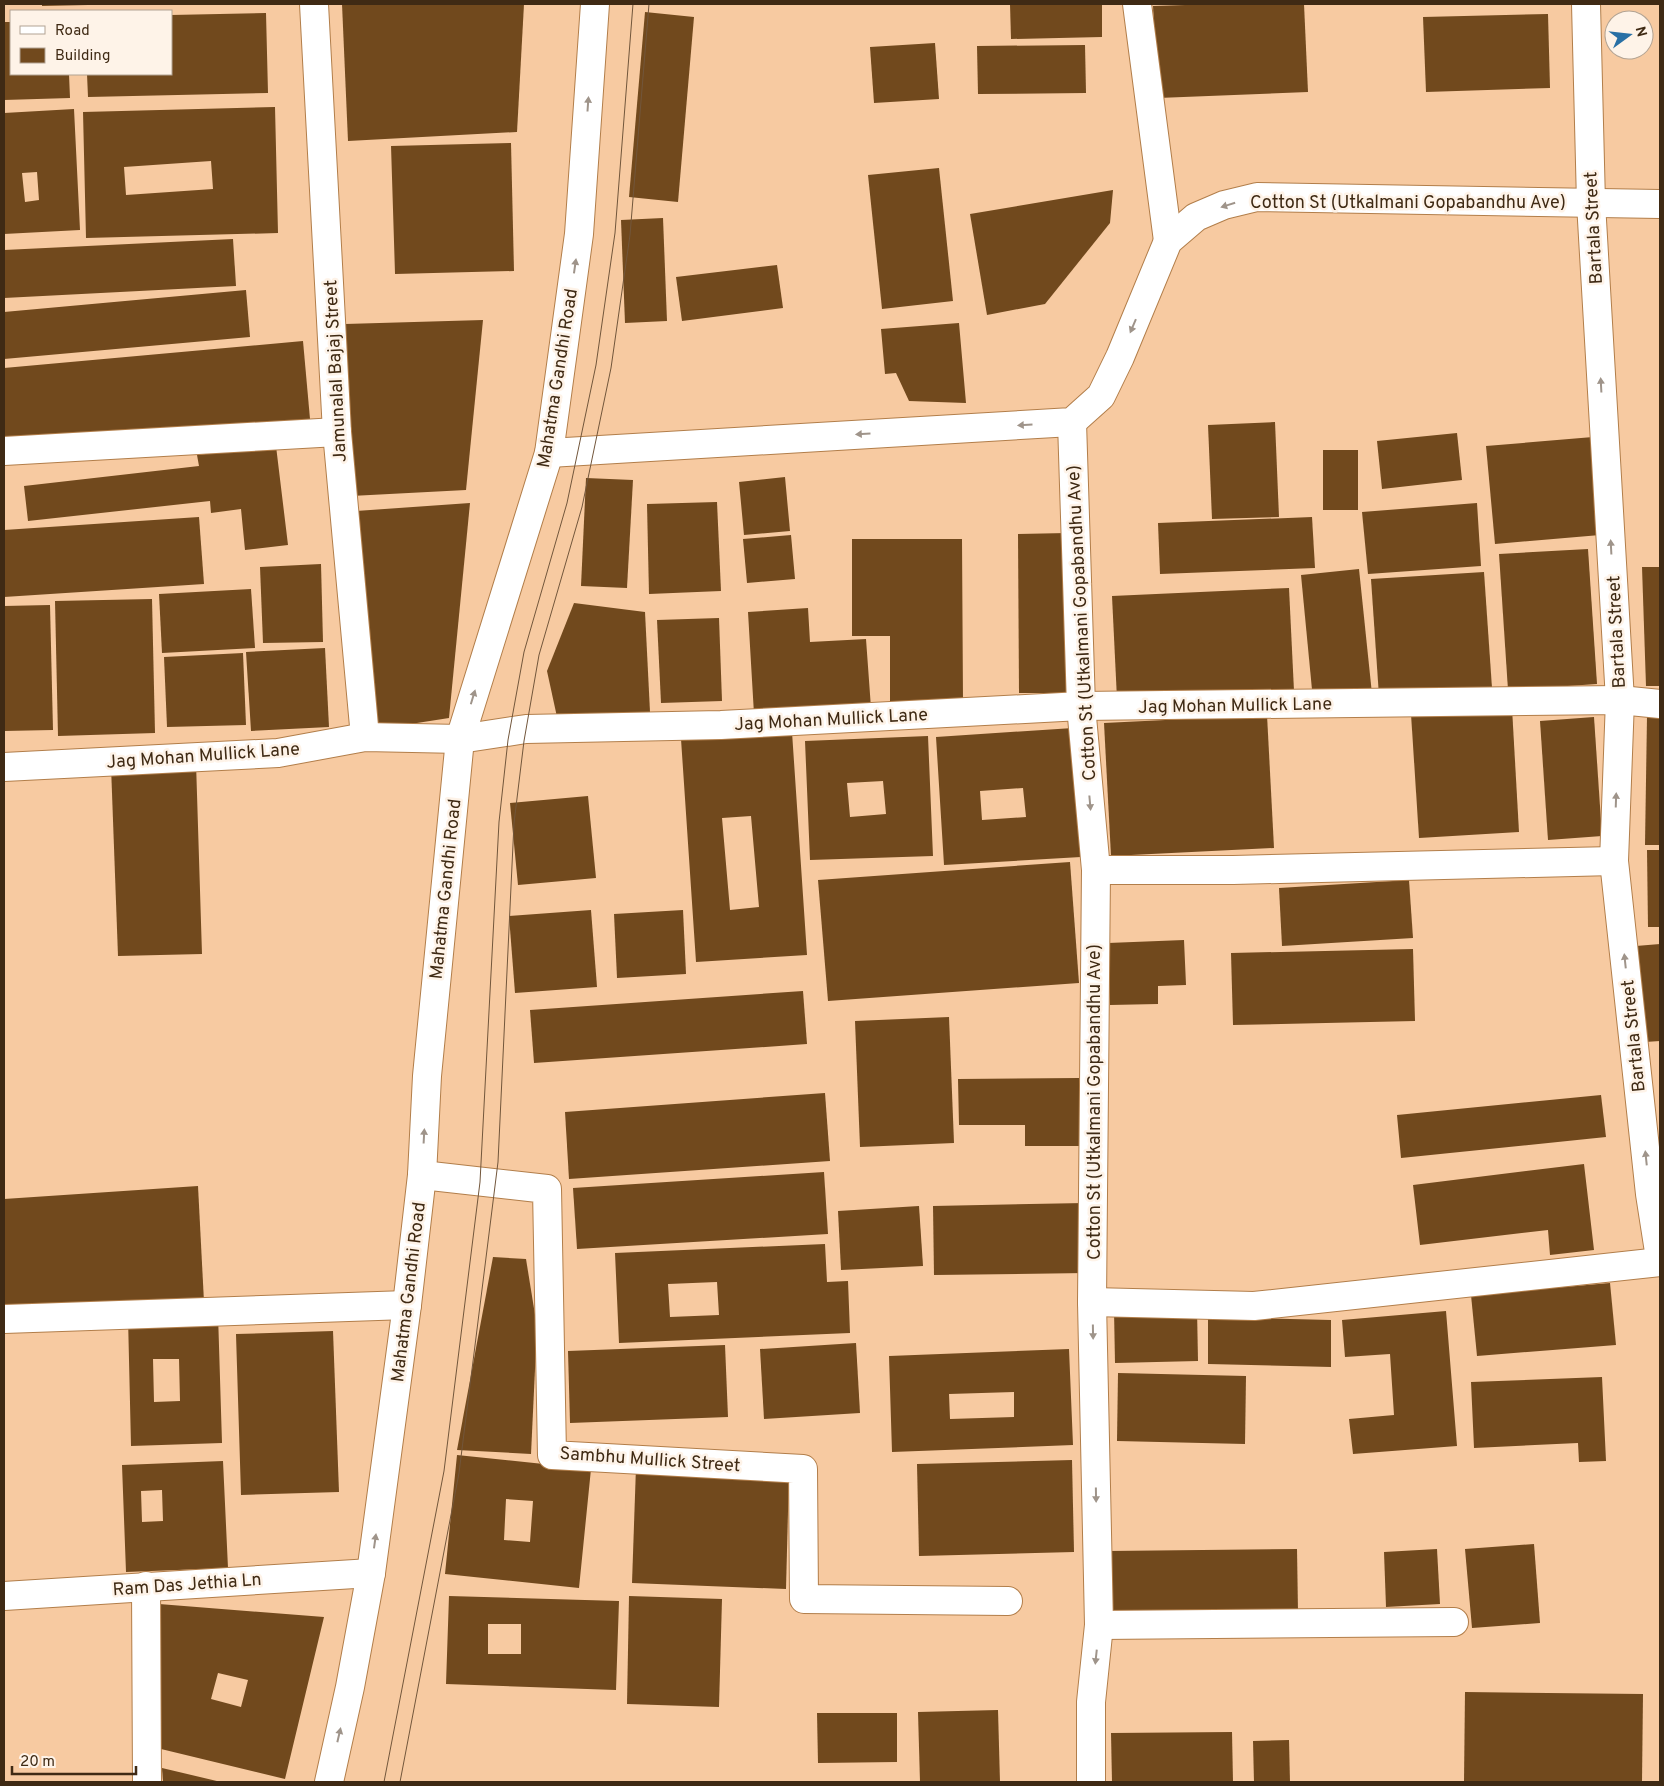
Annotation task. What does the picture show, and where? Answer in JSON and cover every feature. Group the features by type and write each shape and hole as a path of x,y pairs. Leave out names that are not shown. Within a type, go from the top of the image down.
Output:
{"street":[{"name":"Jamunalal Bajaj Street","path":"314,4 337,432 366,737"},
{"name":"Mahatma Gandhi Road","path":"329,1782 350,1687 371,1573 407,1305 422,1175 426,1076 460,740 549,453 579,234 595,4"},
{"name":"Cotton St (Utkalmani Gopabandhu Ave)","path":"1137,4 1168,241"},
{"name":"Bartala Street","path":"1586,4 1590,203 1620,700 1614,861 1655,1195 1660,1258"},
{"name":"Cotton St (Utkalmani Gopabandhu Ave)","path":"1091,1782 1091,1702 1099,1625 1092,1302 1096,870 1081,706 1072,422 1101,396 1120,357 1168,241 1196,218 1224,205 1257,197 1660,204"},
{"path":"549,453 1072,422"},
{"path":"4,452 337,432"},
{"name":"Jag Mohan Mullick Lane","path":"4,767 278,754 366,737 460,740 526,729 721,725 1081,706 1620,700 1660,704"},
{"path":"1096,870 1233,870 1614,861"},
{"name":"Sambhu Mullick Street","path":"422,1175 547,1189 552,1455 803,1468 804,1600 1008,1601"},
{"path":"1092,1302 1254,1306 1660,1262"},
{"path":"4,1319 407,1305"},
{"name":"Ram Das Jethia Ln","path":"4,1596 371,1573"},
{"path":"146,1586 147,1782"},
{"path":"1099,1625 1454,1622"}],"building":[{"path":"42,4 88,4 88,5 42,6"},
{"path":"342,4 524,4 517,132 348,141"},
{"path":"1010,4 1102,4 1102,37 1011,39"},
{"path":"1304,4 1308,92 1158,98 1153,6"},
{"path":"645,12 694,17 678,202 629,197"},
{"path":"266,13 268,93 88,97 87,75 172,75 172,15"},
{"path":"1548,14 1550,88 1426,92 1423,17"},
{"path":"4,22 10,22 10,75 69,75 70,98 4,100"},
{"path":"935,43 939,99 874,103 870,47"},
{"path":"1085,45 1086,93 978,94 977,46"},
{"path":"275,107 278,233 86,238 83,112","holes":["211,161 213,189 126,195 124,167"]},
{"path":"74,109 80,230 4,234 4,113","holes":["37,172 39,200 25,202 22,173"]},
{"path":"511,143 514,271 395,274 391,146"},
{"path":"939,168 953,301 882,309 868,175"},
{"path":"1113,190 1110,223 1045,304 987,315 970,214"},
{"path":"663,218 667,321 625,323 621,220"},
{"path":"233,239 236,286 4,298 4,250"},
{"path":"777,265 783,308 682,321 676,277"},
{"path":"246,290 250,337 4,359 4,312"},
{"path":"483,320 466,490 351,496 345,324"},
{"path":"959,323 966,403 909,401 896,373 885,374 881,329"},
{"path":"303,341 310,419 4,446 4,368"},
{"path":"1275,422 1279,517 1212,519 1208,425"},
{"path":"1457,433 1462,480 1382,489 1377,441"},
{"path":"1593,437 1600,535 1495,544 1486,446"},
{"path":"276,446 288,545 245,550 241,509 211,513 210,501 28,521 24,486 199,466 197,455"},
{"path":"1323,450 1358,450 1358,510 1323,510"},
{"path":"785,477 790,531 744,535 739,482"},
{"path":"586,478 633,480 627,588 581,586"},
{"path":"717,502 721,591 649,594 647,504"},
{"path":"470,503 449,718 372,730 356,511"},
{"path":"1477,503 1481,566 1368,574 1362,512"},
{"path":"199,517 204,584 4,597 4,530"},
{"path":"1312,517 1315,568 1160,574 1158,523"},
{"path":"1067,533 1068,693 1019,693 1018,534"},
{"path":"791,535 795,579 747,583 743,539"},
{"path":"852,539 962,539 963,703 890,703 890,636 852,636"},
{"path":"1588,549 1597,684 1508,690 1499,554"},
{"path":"321,564 323,642 263,643 260,567"},
{"path":"1642,567 1660,567 1660,686 1646,686"},
{"path":"1359,569 1372,694 1313,700 1301,575"},
{"path":"1484,572 1492,688 1379,696 1371,579"},
{"path":"1289,588 1294,691 1117,699 1112,596"},
{"path":"251,589 255,648 162,653 159,594"},
{"path":"152,599 155,733 58,736 55,601"},
{"path":"574,603 645,612 650,712 557,717 547,671"},
{"path":"50,605 53,730 4,731 4,606"},
{"path":"808,608 810,642 866,639 871,708 754,714 748,612"},
{"path":"719,618 722,701 661,703 657,620"},
{"path":"325,648 329,727 251,731 246,652"},
{"path":"243,653 246,725 167,727 164,657"},
{"path":"1512,708 1519,832 1419,838 1411,714"},
{"path":"1267,715 1274,848 1111,856 1104,723"},
{"path":"1647,716 1660,716 1660,845 1645,845"},
{"path":"1594,717 1602,836 1548,840 1540,721"},
{"path":"1073,728 1081,857 944,865 936,737","holes":["1023,788 1026,817 982,820 980,791"]},
{"path":"792,732 807,955 696,962 681,739","holes":["751,816 759,907 730,910 722,818"]},
{"path":"928,736 933,856 810,860 805,741","holes":["883,781 886,814 850,817 847,783"]},
{"path":"196,763 202,954 118,956 111,766"},
{"path":"588,796 596,878 518,885 510,803"},
{"path":"1647,850 1660,850 1660,927 1648,927"},
{"path":"1070,862 1079,983 828,1001 818,880"},
{"path":"1409,880 1413,938 1282,946 1279,888"},
{"path":"591,910 597,987 515,993 509,916"},
{"path":"683,910 686,974 617,978 614,914"},
{"path":"1184,940 1186,985 1158,986 1158,1004 1110,1005 1108,943"},
{"path":"1660,944 1660,1041 1645,1042 1636,946"},
{"path":"1413,949 1415,1021 1233,1025 1231,953"},
{"path":"803,991 807,1044 534,1063 530,1010"},
{"path":"949,1017 954,1143 860,1147 855,1021"},
{"path":"1079,1078 1080,1146 1025,1146 1025,1125 959,1125 958,1079"},
{"path":"825,1093 830,1161 569,1179 565,1112"},
{"path":"1601,1095 1606,1137 1401,1158 1397,1115"},
{"path":"1584,1164 1594,1250 1550,1255 1548,1230 1420,1245 1413,1185"},
{"path":"824,1172 828,1234 577,1249 573,1188"},
{"path":"198,1186 204,1302 4,1315 4,1199"},
{"path":"1085,1203 1086,1273 934,1275 933,1206"},
{"path":"919,1206 923,1266 841,1270 838,1211"},
{"path":"825,1244 827,1282 848,1281 850,1333 619,1343 615,1253","holes":["717,1282 719,1315 670,1317 668,1284"]},
{"path":"493,1257 526,1259 537,1327 531,1454 457,1450"},
{"path":"1610,1283 1616,1345 1477,1356 1471,1295"},
{"path":"1197,1309 1198,1361 1115,1363 1114,1310"},
{"path":"1446,1311 1457,1446 1353,1454 1349,1419 1394,1415 1390,1354 1345,1357 1342,1320"},
{"path":"218,1314 222,1443 131,1446 128,1317","holes":["153,1359 179,1359 180,1401 154,1402"]},
{"path":"1208,1317 1331,1320 1331,1367 1208,1364"},
{"path":"333,1331 339,1492 241,1495 236,1334"},
{"path":"856,1343 860,1413 764,1419 760,1349"},
{"path":"725,1345 728,1417 570,1423 568,1351"},
{"path":"1069,1349 1073,1445 892,1452 889,1356","holes":["1014,1392 1014,1417 950,1419 949,1394"]},
{"path":"1118,1373 1246,1376 1245,1444 1117,1441"},
{"path":"1602,1377 1606,1461 1579,1462 1578,1443 1474,1448 1471,1382"},
{"path":"457,1455 591,1469 579,1588 445,1574","holes":["506,1499 533,1501 530,1542 504,1540"]},
{"path":"1072,1460 1074,1552 919,1556 917,1464"},
{"path":"223,1461 228,1568 126,1572 122,1465","holes":["162,1490 163,1521 142,1522 141,1491"]},
{"path":"636,1467 789,1473 786,1589 632,1583"},
{"path":"1534,1544 1540,1623 1472,1628 1465,1549"},
{"path":"1297,1549 1298,1613 1110,1615 1109,1551"},
{"path":"1437,1549 1440,1604 1386,1607 1384,1552"},
{"path":"449,1596 619,1601 616,1690 446,1684","holes":["488,1624 521,1624 521,1654 488,1654"]},
{"path":"629,1596 722,1599 719,1707 627,1704"},
{"path":"159,1604 324,1617 285,1779 161,1749","holes":["218,1673 248,1680 241,1707 211,1699"]},
{"path":"1465,1692 1643,1694 1642,1782 1464,1782"},
{"path":"998,1710 1000,1782 920,1782 918,1712"},
{"path":"817,1713 897,1713 897,1762 818,1763"},
{"path":"1232,1732 1233,1782 1112,1782 1111,1733"},
{"path":"1289,1740 1290,1782 1254,1782 1253,1741"},
{"path":"162,1768 221,1782 163,1782"}],"tram line":[{"path":"384,1782 444,1471 480,1182 499,822 508,740 524,652 567,503 596,365 615,233 633,4"},
{"path":"400,1782 459,1473 498,1162 514,823 524,741 539,655 582,507 611,368 630,235 649,4"}]}
